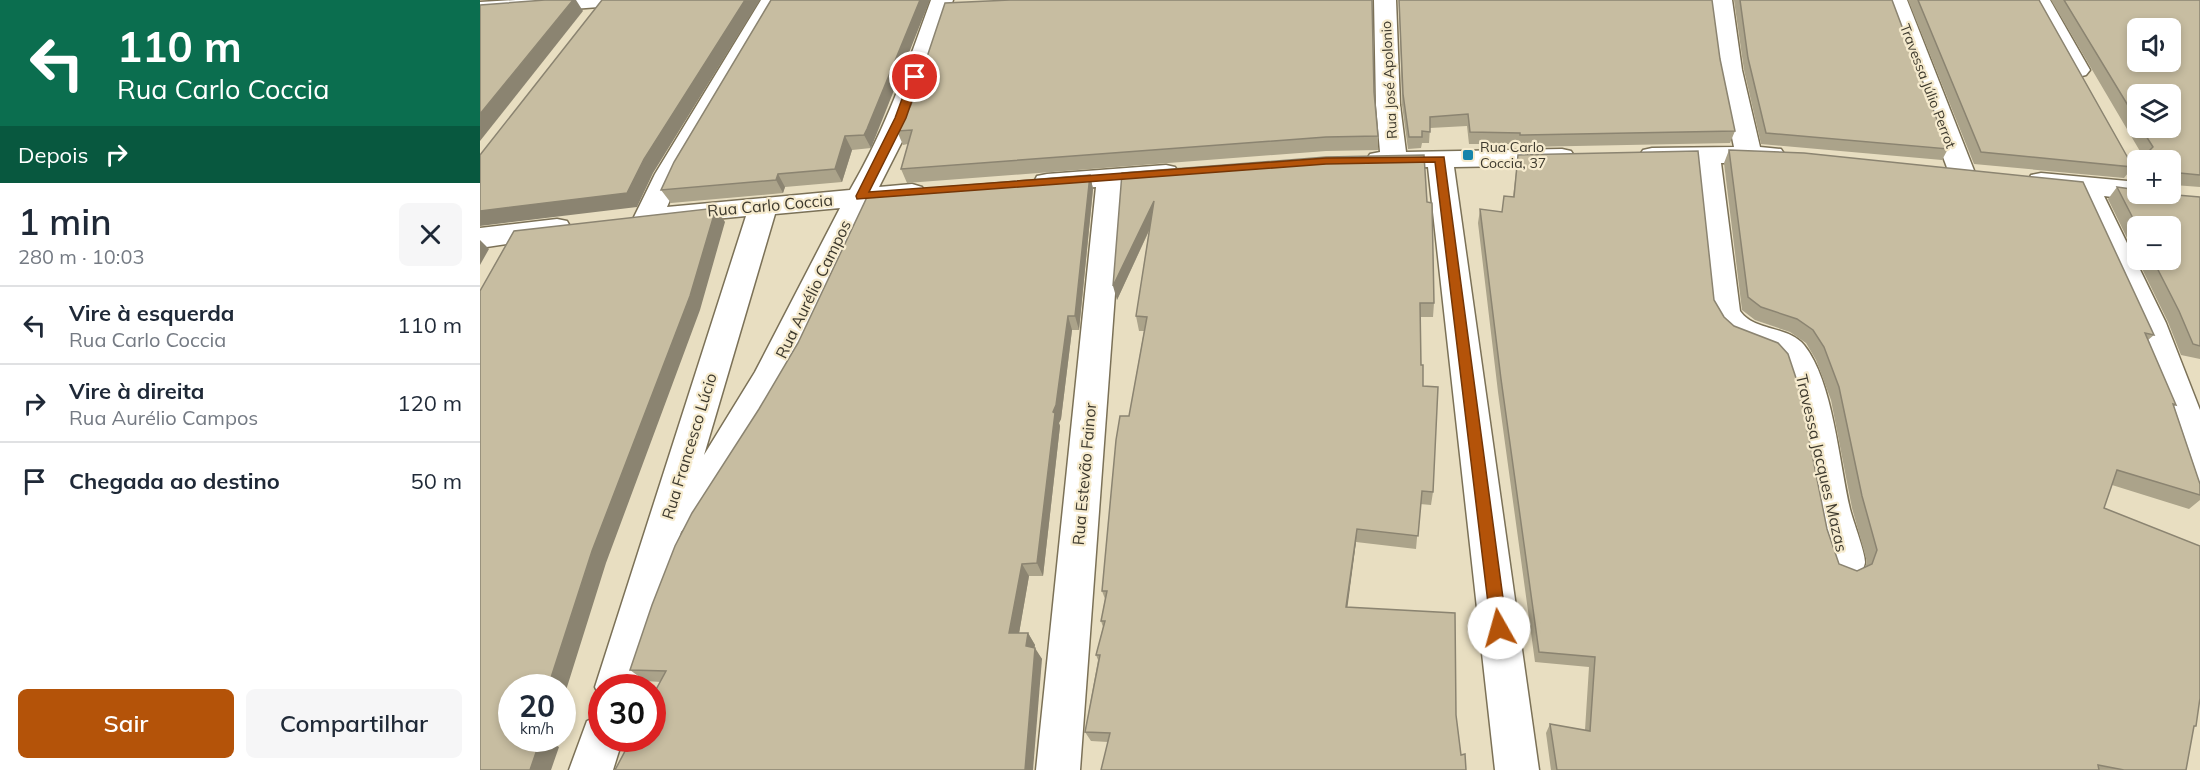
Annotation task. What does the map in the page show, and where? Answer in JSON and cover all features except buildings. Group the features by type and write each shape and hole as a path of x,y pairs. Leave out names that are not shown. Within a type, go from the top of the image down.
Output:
{"street":[{"path":"495,6 612,0"},
{"name":"Rua Carlo Coccia","path":"772,0 668,174 636,218 936,191"},
{"name":"Rua José Apolonio","path":"1385,0 1388,105 1394,160"},
{"path":"1722,0 1730,70 1748,153"},
{"name":"Travessa Júlio Perrot","path":"1896,0 1961,172"},
{"path":"2039,0 2091,93"},
{"path":"588,23 605,1"},
{"name":"Rua Aurélio Campos","path":"664,525 716,465 780,357 850,214 901,118 946,5"},
{"path":"1626,157 1748,153 1798,156"},
{"name":"Travessa Jacques Mazas","path":"1707,155 1725,312 1735,328 1780,342 1789,348 1796,358 1802,372 1821,449 1824,475 1846,563"},
{"path":"1360,160 1592,157"},
{"path":"1440,159 1517,770"},
{"path":"1017,184 1189,171"},
{"name":"Rua Estevão Fainor","path":"1058,770 1110,177"},
{"path":"2018,178 2085,185 2127,179"},
{"path":"2085,185 2155,337 2191,431 2200,467"},
{"name":"Rua Francesco Lúcio","path":"620,674 764,206"},
{"path":"480,238 580,225"},
{"path":"497,265 514,234"},
{"path":"591,770 597,752"}],"place":[{"name":"Rua Carlo Coccia, 37","path":"1468,155"}],"route":[{"path":"915,77 901,118 861,196 1326,161 1440,159 1499,628"}]}
